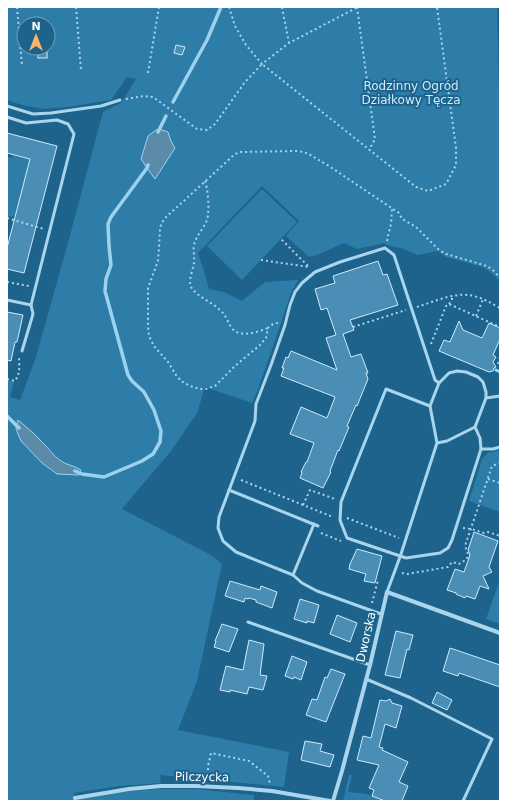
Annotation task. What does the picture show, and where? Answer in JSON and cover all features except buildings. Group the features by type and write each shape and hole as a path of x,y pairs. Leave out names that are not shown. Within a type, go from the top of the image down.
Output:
{"street":[{"name":"Dworska","path":"333,801 370,666 387,592"},
{"path":"387,592 500,633"},
{"name":"Pilczycka","path":"74,798 129,788 207,786 272,791 330,801"}],"lane":[{"path":"7,106 33,114 101,106 120,100"},
{"path":"7,117 26,123 57,120 68,124 74,134 31,305 33,314 22,351"},
{"path":"382,614 317,591 302,583 293,575 236,552 223,541 218,528 219,517 255,421 256,404 271,365 295,292 302,283 315,272 340,262 384,248 394,255 435,380 439,383"},
{"path":"7,300 31,305"},
{"path":"387,592 406,540 437,443 430,406 439,383 449,373 457,371 466,372 478,377 484,382 486,398 475,427 447,441 437,443"},
{"path":"430,406 386,389 341,502 340,520 347,538 406,558 440,553 448,548 452,540 481,450 480,438 475,427"},
{"path":"486,398 500,396"},
{"path":"481,450 500,447"},
{"path":"230,490 318,526"},
{"path":"293,575 314,524"},
{"path":"248,622 370,666"},
{"path":"366,680 411,698 492,739 463,801"}],"path":[{"path":"17,7 22,65"},
{"path":"76,7 81,70"},
{"path":"148,73 159,7"},
{"path":"229,7 236,26 246,45 262,64 416,187 428,191 446,184 456,165 456,148 437,7"},
{"path":"282,7 288,43"},
{"path":"120,100 144,96 153,97 197,129 207,130 215,124 245,82 262,64 288,43 358,7 375,139 369,150"},
{"path":"268,328 266,338 260,345 235,366 215,386 206,389 190,386 181,381 168,362 154,346 149,336 148,288 158,261 160,225 164,219 205,181 235,154 241,152 304,151 399,213 402,219 416,227 439,250 446,254 487,266 500,278"},
{"path":"205,181 207,190 208,215 203,228 194,243 195,262 190,282 192,287 199,296 224,313 231,327 238,333 247,333 268,328 277,322 285,324"},
{"path":"384,248 387,245 392,209"},
{"path":"7,218 50,230"},
{"path":"261,260 309,267 281,239"},
{"path":"7,282 35,288"},
{"path":"353,327 452,296 468,295 482,299 500,308"},
{"path":"426,354 446,306 452,300 452,296"},
{"path":"476,316 482,299"},
{"path":"448,304 500,327"},
{"path":"395,571 407,574 448,567 452,562 460,564 467,560 468,554 465,546 492,466 500,463"},
{"path":"234,478 340,520 345,518 406,540"},
{"path":"488,479 500,483"},
{"path":"304,505 310,490 341,502"},
{"path":"471,529 500,536"},
{"path":"318,532 343,542 347,538"},
{"path":"371,610 378,580"},
{"path":"207,786 208,766 211,753 249,761 268,776 272,791"}],"green space":[{"name":"Rodzinny Ogród Działkowy Tęcza","path":"7,7 497,7 500,135 500,281 483,267 446,257 438,251 418,255 384,243 357,249 344,243 309,257 286,236 299,221 262,186 198,253 209,289 224,292 242,301 265,282 298,280 291,293 252,403 205,387 197,413 171,451 122,509 211,555 222,564 197,681 178,730 289,752 284,787 160,775 161,783 119,786 74,793 75,800 129,791 196,789 254,795 254,801 7,801 7,380 14,382 10,397 20,400 36,357 103,112 121,103 136,79 127,77 111,100 44,109 22,105 7,100"},
{"path":"13,155 33,160 17,210 18,217 7,216 7,157 12,158"},
{"path":"262,189 297,222 242,280 207,246"},
{"path":"500,450 500,512 469,501 482,459 488,453"},
{"path":"500,579 500,624 486,619"},
{"path":"349,775 352,775 348,792 367,794 382,801 343,801"}],"shaded area":[{"path":"159,129 168,132 175,148 155,179 141,159 148,136"},
{"path":"18,420 36,435 58,459 81,470 79,475 57,474 42,463 21,441 16,429"}],"waterway":[{"path":"173,102 207,40 221,7"},
{"path":"158,132 166,116"},
{"path":"75,471 82,474 104,477 142,461 153,454 160,442 161,431 154,410 144,392 128,375 105,291 106,279 111,265 108,224 111,217 148,165"},
{"path":"7,416 19,428"}]}
